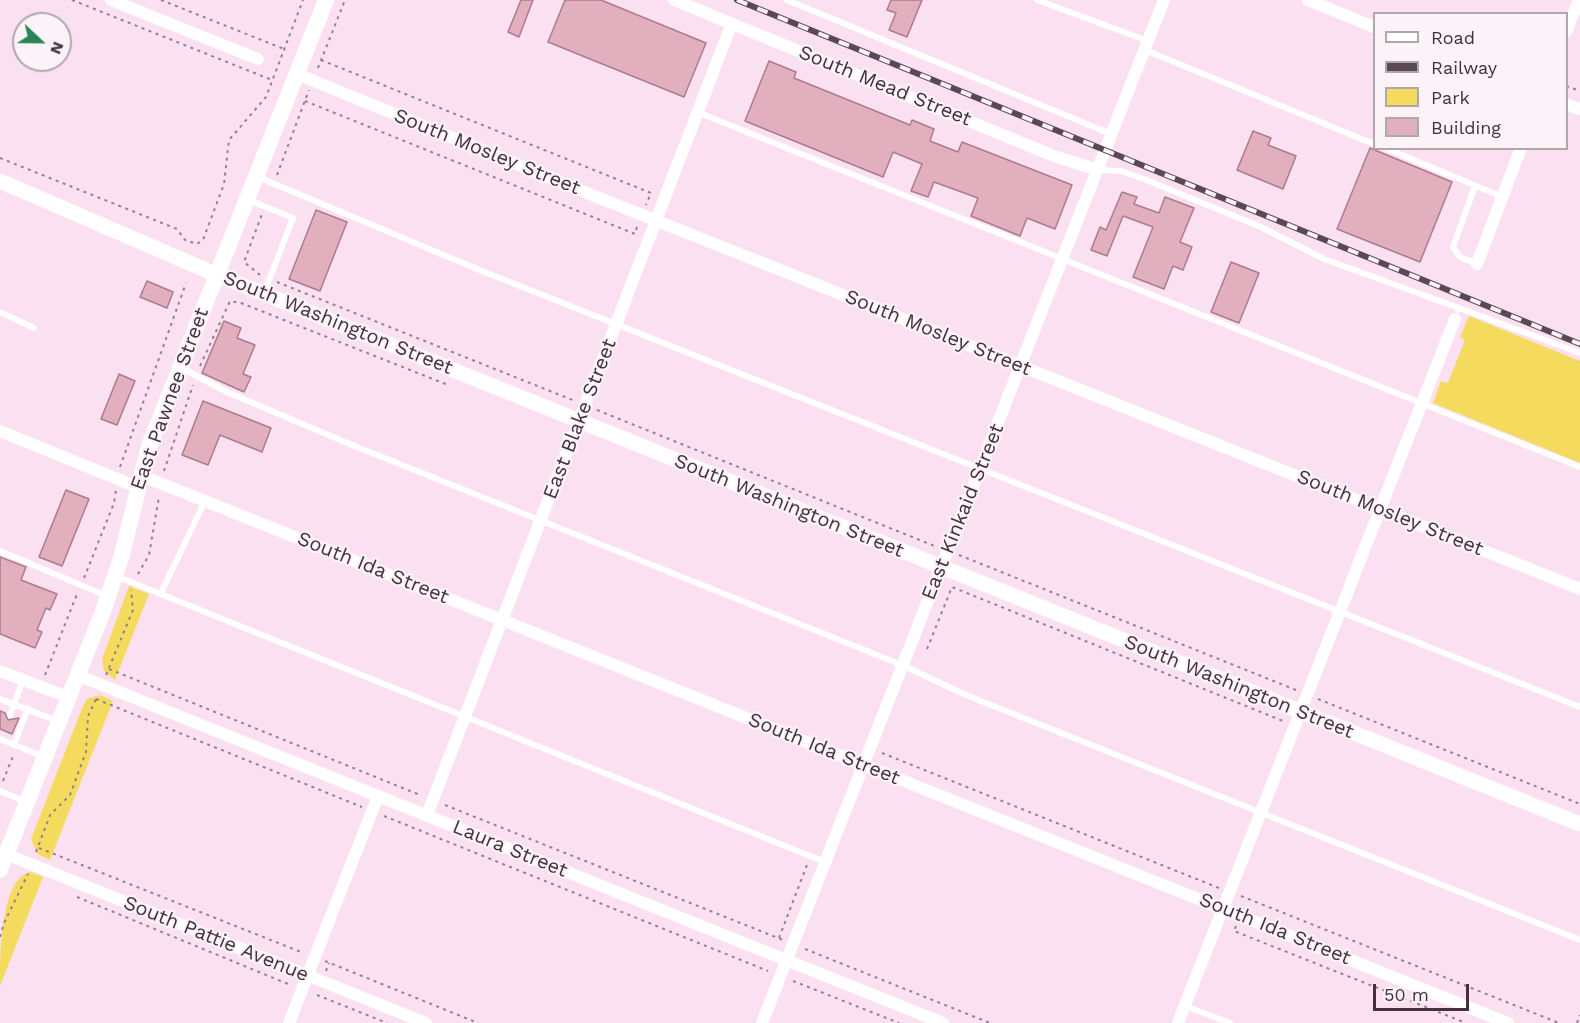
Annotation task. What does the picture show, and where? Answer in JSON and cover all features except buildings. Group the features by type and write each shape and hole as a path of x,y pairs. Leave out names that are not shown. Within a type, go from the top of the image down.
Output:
{"main road":[{"name":"East Pawnee Street","path":"0,870 108,596 138,481 179,367 326,0"}],"street":[{"path":"111,0 258,59"},
{"name":"South Mead Street","path":"674,0 1054,156 1097,170"},
{"name":"East Kinkaid Street","path":"762,1023 1164,0"},
{"path":"1308,0 1373,27"},
{"path":"1568,27 1579,0"},
{"name":"East Blake Street","path":"427,815 732,23"},
{"name":"South Mosley Street","path":"297,74 655,220 1580,589"},
{"path":"1477,264 1520,150"},
{"name":"South Washington Street","path":"0,181 215,274 267,286 580,421 941,567 1298,719 1580,824"},
{"path":"1178,1023 1457,314"},
{"name":"South Ida Street","path":"0,431 118,479 138,481 205,501 1508,1023"},
{"path":"0,671 68,697"},
{"name":"Laura Street","path":"77,675 943,1023"},
{"path":"289,1023 378,796"},
{"name":"South Pattie Avenue","path":"6,854 426,1023"}],"lane":[{"path":"787,0 1111,134"},
{"path":"1037,0 1373,144"},
{"path":"697,112 1580,467"},
{"path":"1390,150 1503,197"},
{"path":"1097,170 1121,171 1144,179 1261,226 1324,259 1457,314 1580,353"},
{"path":"256,177 616,324 980,467 1081,511 1580,706"},
{"path":"1475,186 1453,247 1460,257 1477,264"},
{"path":"247,199 293,218 267,286"},
{"path":"0,312 34,328"},
{"path":"179,367 248,401 541,522 902,665 966,695 1580,940"},
{"path":"161,593 205,501"},
{"path":"0,551 108,596"},
{"path":"115,575 825,862"},
{"path":"10,715 23,680"},
{"path":"0,699 28,708 58,722"},
{"path":"15,745 28,708"},
{"path":"3,731 0,739 45,757"},
{"path":"0,789 27,802"},
{"path":"1185,1006 1230,1023"}],"path":[{"path":"72,0 272,80"},
{"path":"161,0 284,49"},
{"path":"0,158 177,229 185,240 197,244 202,240 224,184 228,140 266,97 303,0"},
{"path":"273,184 345,0"},
{"path":"265,206 244,262 260,275 267,286 586,406 1580,804"},
{"path":"40,686 114,504 122,455 186,283"},
{"path":"927,649 952,587 1298,719"},
{"path":"109,669 990,1023"},
{"path":"96,699 899,1023"},
{"path":"0,789 15,745"},
{"path":"38,848 301,952"},
{"path":"779,938 810,856"},
{"path":"71,895 288,984"},
{"path":"1246,898 1234,930 1466,1023"},
{"path":"329,963 478,1023"},
{"path":"317,995 387,1023"},
{"path":"1577,1023 1580,1015"}],"green space":[{"path":"1469,316 1580,361 1580,463 1433,403 1441,381 1448,383 1465,340 1460,337"},
{"path":"129,586 149,594 115,680 104,671 102,659"},
{"path":"100,695 113,701 50,860 38,854 31,839 83,706 87,699"},
{"path":"30,872 43,877 0,986 0,957 7,904 20,878"}],"railway":[{"path":"737,0 1580,344"}]}
